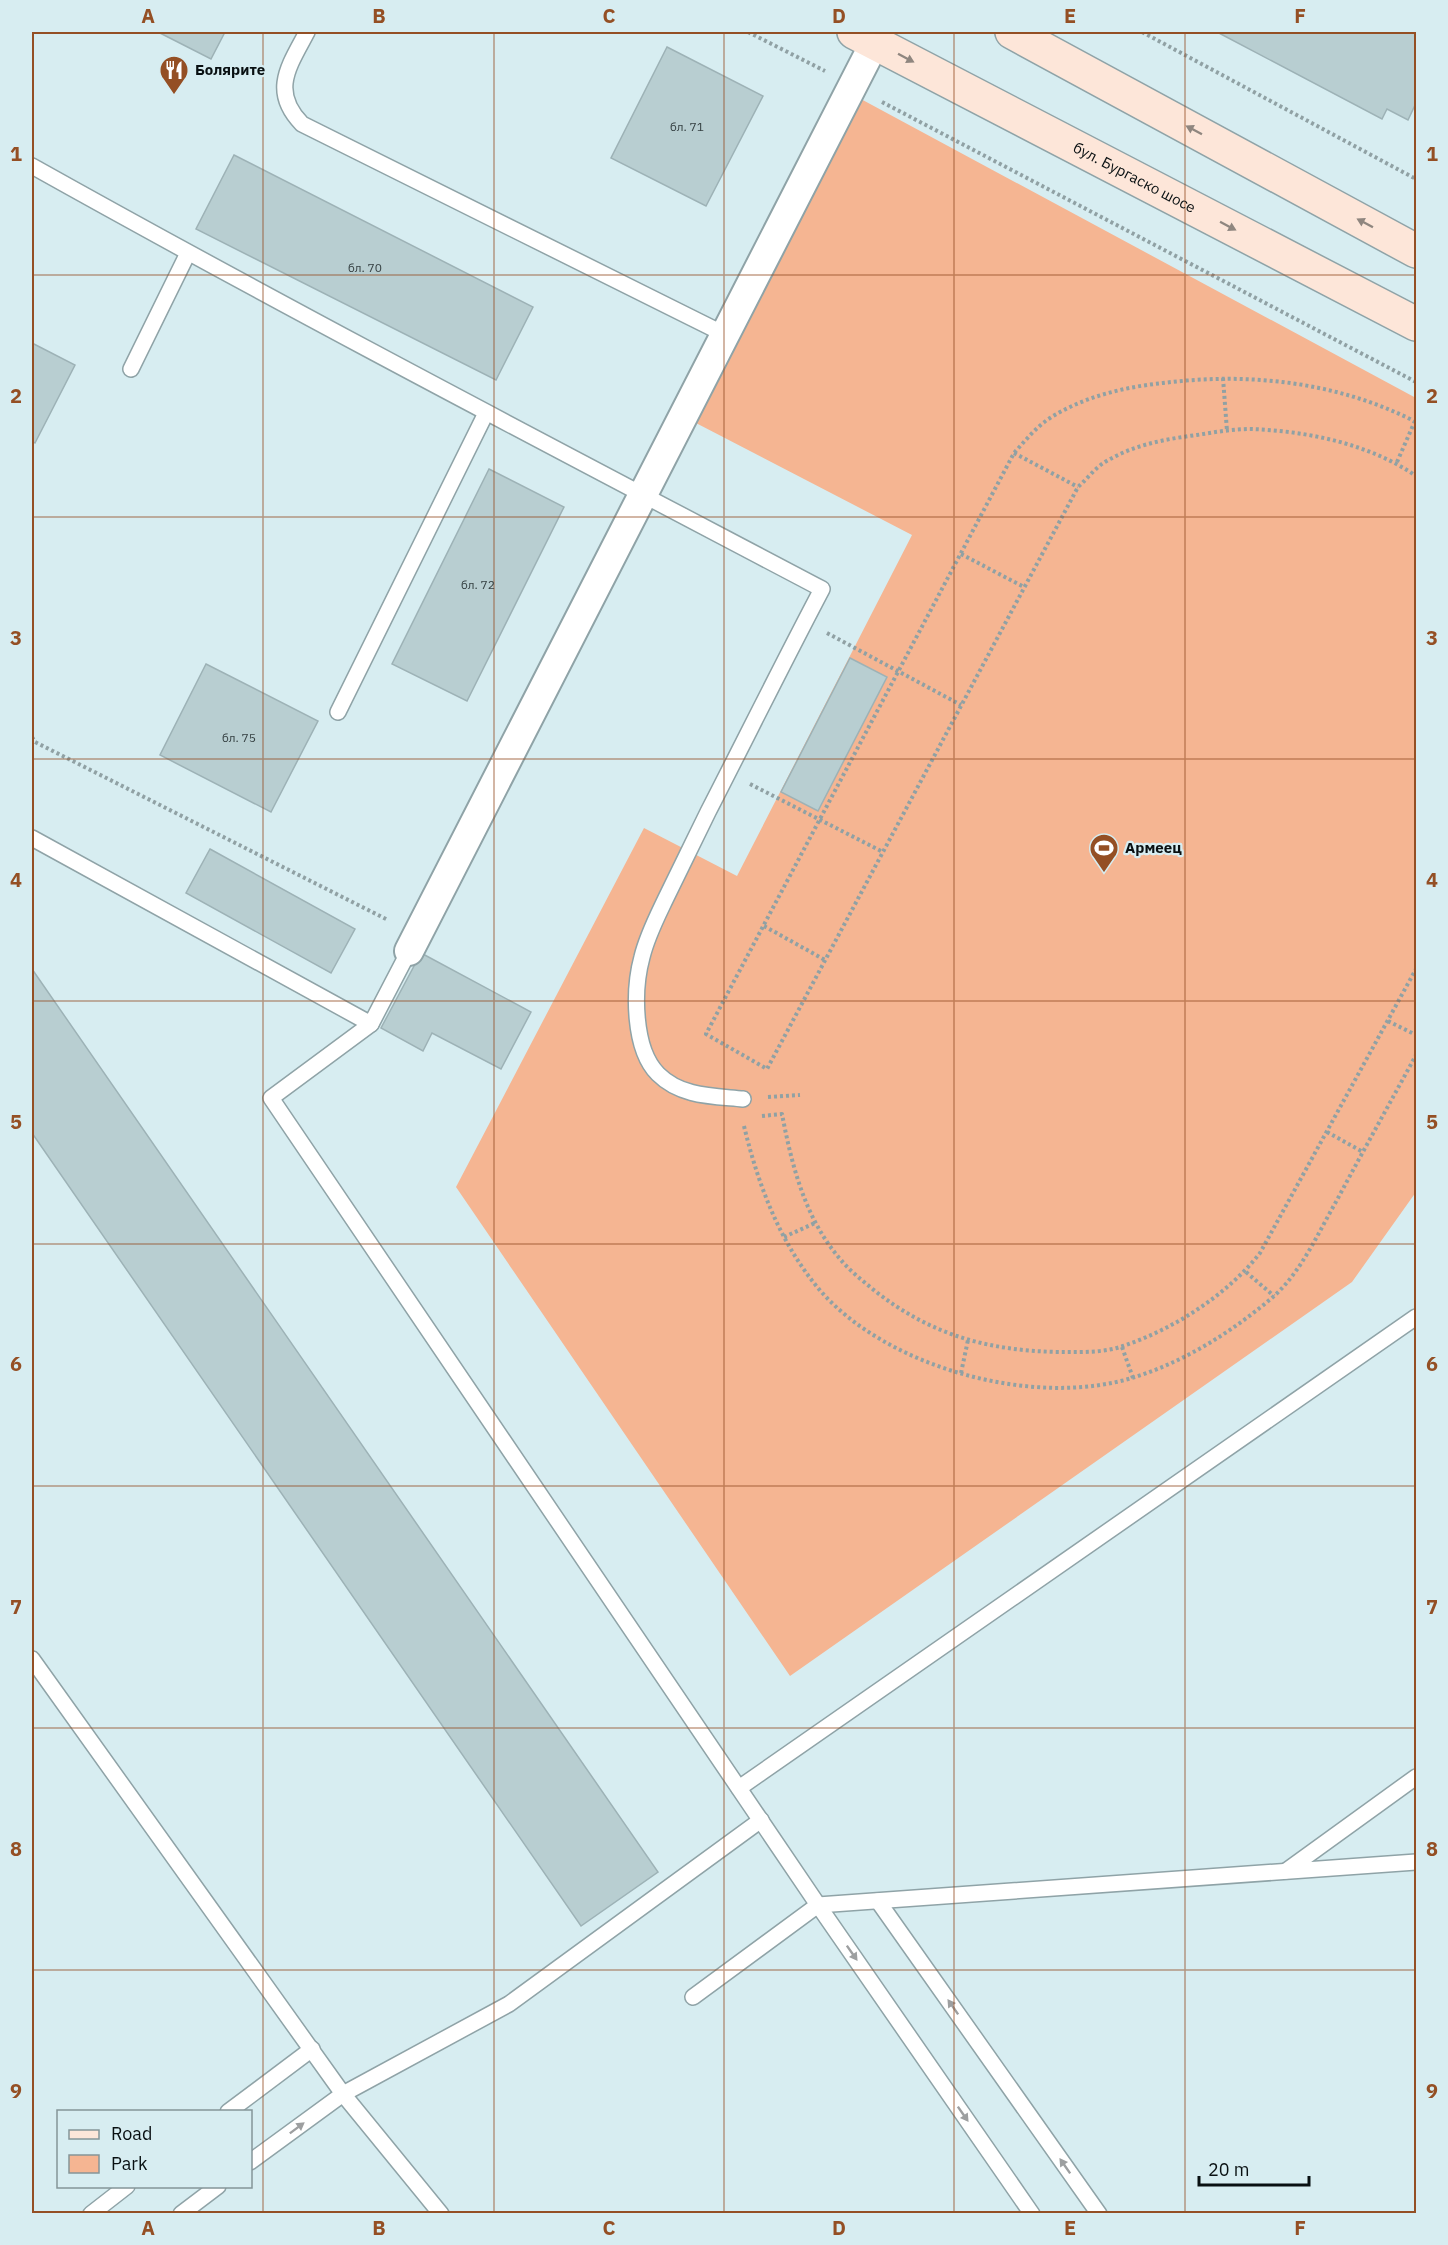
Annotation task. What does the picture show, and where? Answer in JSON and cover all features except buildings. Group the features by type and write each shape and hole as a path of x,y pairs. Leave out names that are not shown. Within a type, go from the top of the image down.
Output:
{"main road":[{"path":"1012,32 1416,251"},
{"name":"бул. Бургаско шосе","path":"864,37 1416,324"}],"street":[{"path":"414,943 854,85 864,37"}],"lane":[{"path":"307,32 286,75 284,89 286,102 302,124 726,335"},
{"path":"32,166 188,253 486,413 822,590 650,932 641,958 637,1005 639,1039 648,1061 658,1074 687,1092 743,1098"},
{"path":"131,369 188,253"},
{"path":"338,712 486,413"},
{"path":"32,838 371,1024"},
{"path":"414,943 371,1024 271,1098 818,1905 1032,2214"},
{"path":"739,1788 1416,1317"},
{"path":"32,1659 343,2094 441,2214"},
{"path":"1286,1871 1416,1777"},
{"path":"252,2161 343,2094 509,2004 761,1820"},
{"path":"693,1997 818,1905 1416,1862"},
{"path":"878,1901 1099,2214"},
{"path":"231,2110 312,2049"},
{"path":"91,2214 126,2188"},
{"path":"181,2214 217,2188"}],"path":[{"path":"748,32 854,85 870,96 1416,382"},
{"path":"1142,32 1416,179"},
{"path":"1397,462 1416,422 1352,395 1284,381 1198,378 1127,387 1083,402 1050,418 1014,453 706,1035 767,1069 1078,487 1104,463 1134,448 1172,438 1250,429 1323,438 1397,462 1416,476"},
{"path":"1223,378 1227,431"},
{"path":"1014,453 1078,487"},
{"path":"961,554 1024,586"},
{"path":"805,622 961,705"},
{"path":"32,737 35,742 414,943"},
{"path":"729,772 883,852"},
{"path":"764,926 825,960"},
{"path":"782,1114 791,1161 815,1222 841,1260 895,1307 942,1332 1022,1351 1091,1352 1122,1347 1151,1335 1188,1315 1246,1272 1260,1252 1416,969"},
{"path":"1388,1021 1416,1035"},
{"path":"742,1118 753,1164 784,1237 819,1289 848,1317 888,1345 939,1367 961,1373 997,1382 1044,1388 1099,1385 1133,1378 1196,1352 1274,1296 1302,1263 1416,1055"},
{"path":"1327,1132 1363,1152"},
{"path":"784,1237 815,1222"},
{"path":"1246,1272 1274,1296"},
{"path":"961,1373 968,1340"},
{"path":"1122,1347 1133,1378"}],"green space":[{"path":"859,98 1416,398 1416,1192 1352,1282 790,1676 456,1187 644,828 737,876 912,535 694,422"}],"place":[{"name":"Болярите","path":"174,96"},
{"name":"Армеец","path":"1104,874"}]}
